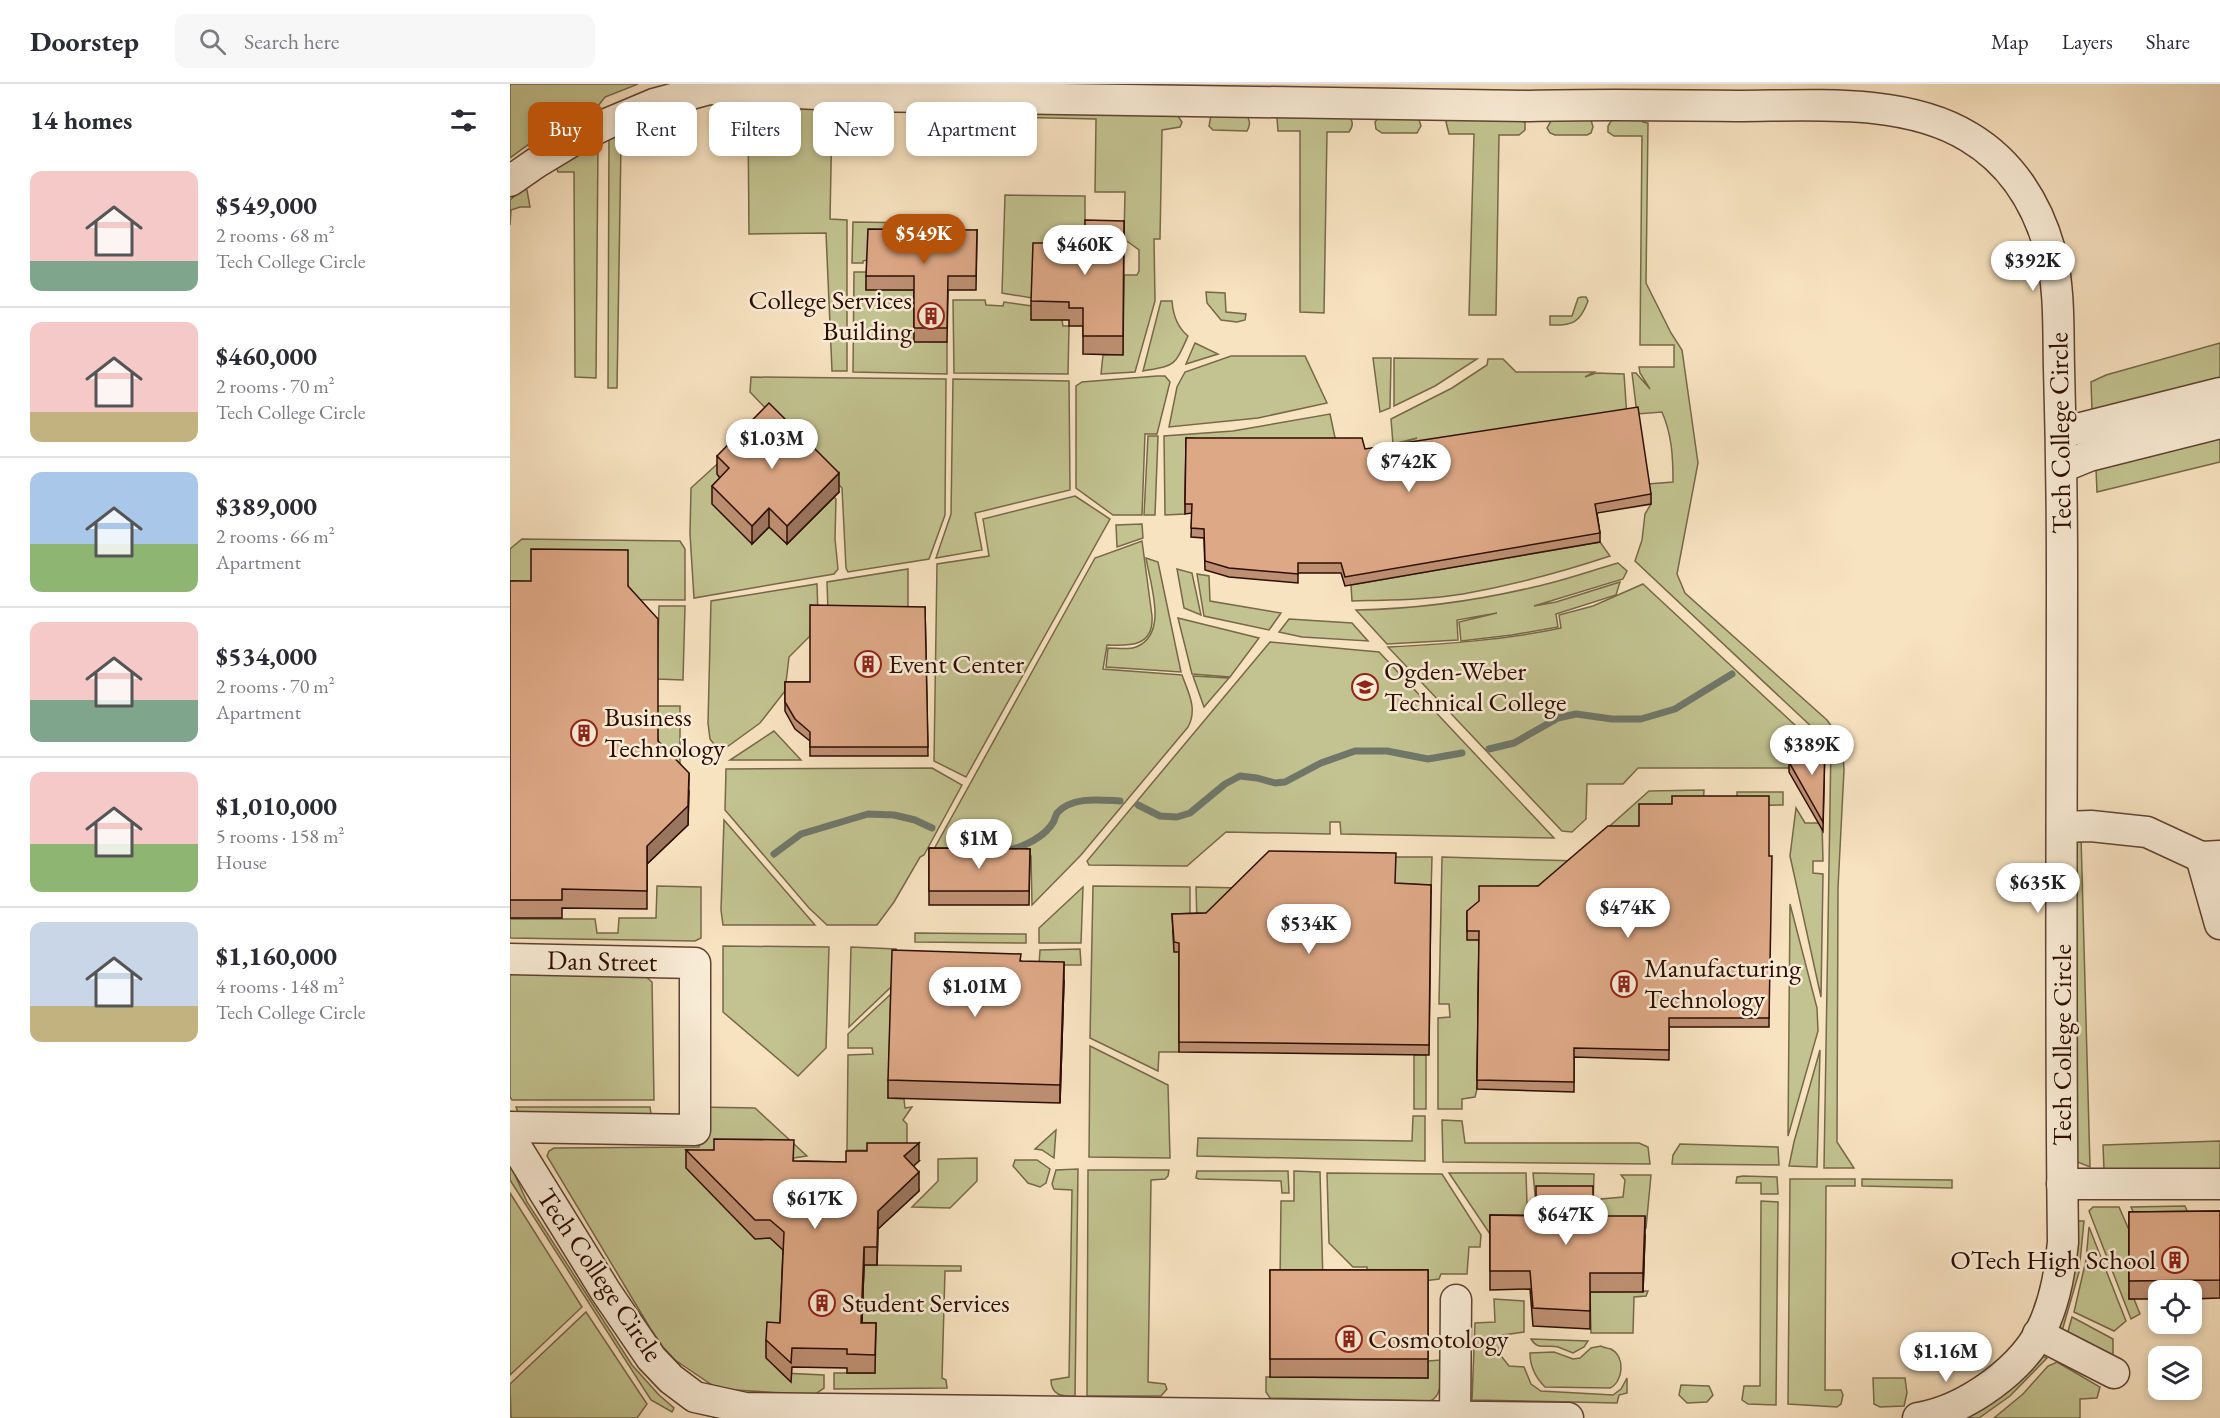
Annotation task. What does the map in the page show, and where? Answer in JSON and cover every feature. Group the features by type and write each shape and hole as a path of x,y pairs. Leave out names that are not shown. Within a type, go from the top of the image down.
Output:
{"street":[{"name":"Tech College Circle","path":"510,181 574,140 604,125 654,104 709,87 861,96 1529,106 1599,104 1835,106 1899,112 1922,117 1949,126 1989,150 2018,180 2032,203 2051,253 2057,287 2062,467 2063,1242 2058,1285 2045,1324 2022,1358 1987,1390 1937,1415 1918,1418"},
{"path":"2061,433 2220,393"},
{"path":"2062,467 2089,456 2220,423"},
{"path":"2062,827 2091,826 2147,832 2210,857 2220,924"},
{"name":"Dan Street","path":"510,959 695,963 695,1130 510,1127"},
{"name":"Tech College Circle","path":"510,1137 606,1292 651,1358 671,1379 690,1407 1568,1418"},
{"path":"2062,1184 2220,1184"},
{"path":"1455,1417 1456,1300"},
{"path":"2038,1334 2115,1373"}],"green space":[{"path":"510,84 638,84 605,97 601,102 528,102 528,144 510,158"},
{"path":"801,107 813,107 813,156 831,156 830,219 847,220 847,371 832,371 826,233 749,234 748,156 801,156"},
{"path":"1037,112 1178,116 1182,122 1180,127 1162,130 1160,239 1154,239 1155,301 1135,372 1101,374 1103,355 1123,354 1124,275 1137,275 1139,250 1124,239 1125,192 1095,192 1096,119 1037,118"},
{"path":"1245,113 1249,122 1247,131 1213,130 1209,126 1211,115"},
{"path":"1284,113 1348,115 1352,123 1349,132 1327,132 1324,313 1300,312 1300,131 1278,131 1277,118"},
{"path":"1414,116 1419,120 1421,126 1417,133 1382,133 1376,129 1375,122 1379,117"},
{"path":"1449,117 1520,118 1525,123 1525,130 1519,135 1499,135 1496,315 1469,315 1474,134 1449,134 1446,122"},
{"path":"1562,118 1591,120 1593,127 1591,133 1555,135 1550,133 1547,128 1551,121"},
{"path":"1613,118 1641,118 1643,122 1648,123 1646,283 1682,350 1698,463 1677,574 1685,593 1827,720 1842,741 1844,770 1838,888 1837,1142 1854,1168 1824,1168 1831,745 1635,561 1642,540 1645,514 1651,504 1648,484 1673,482 1673,473 1670,438 1662,412 1637,414 1632,373 1636,373 1650,389 1639,367 1674,367 1674,345 1640,345 1642,136 1614,136 1608,132 1608,126"},
{"path":"615,135 615,156 621,156 617,388 608,388 609,137"},
{"path":"576,156 598,156 596,378 575,377 574,172 558,172 556,167"},
{"path":"523,189 527,190 530,207 511,210 510,225 510,200"},
{"path":"1005,195 1085,196 1085,225 1077,238 1085,239 1085,262 1032,298 1002,293"},
{"path":"853,222 919,223 919,244 863,261 863,263 852,263"},
{"path":"854,272 867,272 866,289 914,290 914,341 947,342 947,374 853,372"},
{"path":"1206,292 1225,293 1226,312 1246,314 1245,320 1237,322 1221,320 1207,303"},
{"path":"1586,297 1588,301 1578,319 1570,324 1550,325 1550,316 1572,316 1578,298"},
{"path":"953,300 985,300 986,305 1003,306 1004,302 1032,306 1062,320 1063,326 1069,326 1068,374 954,373"},
{"path":"1161,301 1172,301 1176,320 1188,336 1173,363 1143,371"},
{"path":"1195,343 1218,354 1186,364"},
{"path":"2220,343 2220,378 2106,410 2092,410 2091,382 2106,375"},
{"path":"1231,356 1305,356 1327,403 1258,418 1169,427 1177,387 1185,372"},
{"path":"1373,358 1391,358 1390,408 1380,412"},
{"path":"1394,358 1477,359 1435,386 1394,406"},
{"path":"1488,359 1503,359 1516,372 1594,372 1585,377 1596,373 1624,374 1627,418 1393,446 1417,438 1393,444 1391,419 1452,388 1487,365"},
{"path":"1165,376 1170,382 1157,434 1145,434 1142,515 1113,515 1076,488 1076,386 1082,382"},
{"path":"751,377 946,379 945,515 929,559 848,572 842,488 750,392"},
{"path":"953,379 1069,381 1070,490 975,513 982,550 936,558 951,514"},
{"path":"1330,414 1337,447 1186,447 1185,514 1165,515 1164,436 1233,431"},
{"path":"2220,435 2220,462 2097,492 2096,469"},
{"path":"1148,436 1158,436 1155,515 1144,515"},
{"path":"725,457 729,487 752,544 769,527 787,544 834,497 836,499 835,539 838,569 834,574 694,598 690,534 691,488"},
{"path":"1075,496 1110,519 966,777 934,761 937,564 989,556 983,519"},
{"path":"1142,524 1143,538 1117,547 1116,525"},
{"path":"522,539 680,541 685,549 685,600 510,599 510,549"},
{"path":"1142,541 1152,626 1149,634 1138,642 1107,645 1103,669 1182,675 1192,707 1188,727 1081,855 1032,905 1031,856 973,856 930,861 929,858 1095,558"},
{"path":"1600,542 1610,556 1518,582 1449,596 1352,601 1351,585"},
{"path":"1146,558 1158,562 1181,672 1106,667 1108,648 1136,647 1146,641 1152,631 1155,607"},
{"path":"1618,563 1627,571 1623,579 1534,606 1556,602 1620,582 1616,595 1556,614 1558,627 1461,641 1459,622 1497,613 1457,620 1458,640 1387,644 1356,610 1423,606 1490,596 1555,582"},
{"path":"908,569 908,612 828,612 827,582"},
{"path":"1177,569 1192,573 1201,615 1184,608"},
{"path":"1197,574 1209,576 1210,601 1281,613 1269,630 1204,616"},
{"path":"817,584 818,615 811,614 810,636 789,657 785,691 760,723 720,752 710,739 708,723 711,601"},
{"path":"1643,584 1824,752 1792,768 1638,768 1623,784 1587,784 1586,819 1572,832 1562,831 1388,647 1475,641 1561,628 1559,615 1593,606"},
{"path":"659,606 685,606 683,680 657,679"},
{"path":"1178,618 1259,638 1230,677 1192,674"},
{"path":"1289,619 1352,623 1368,641 1302,637 1279,632"},
{"path":"1270,642 1379,652 1554,838 1341,834 1340,822 1330,822 1330,834 1226,832 1187,866 1089,865 1087,861"},
{"path":"1193,676 1229,678 1204,707"},
{"path":"657,706 680,706 680,765 658,760"},
{"path":"774,731 801,760 730,760"},
{"path":"932,768 962,785 924,855 920,857 894,902 877,925 827,925 809,908 725,810 726,769"},
{"path":"1704,790 1703,806 1639,836 1602,833 1649,791"},
{"path":"1737,792 1783,792 1783,805 1737,806"},
{"path":"1796,808 1805,823 1822,823 1823,861 1813,861 1813,873 1823,874 1821,997 1790,856"},
{"path":"724,820 815,925 723,925 721,910"},
{"path":"2081,836 2090,1167 2070,1159 2070,840"},
{"path":"1354,857 1432,857 1431,894 1395,893"},
{"path":"1442,857 1579,861 1479,940 1477,1089 1475,1097 1462,1099 1462,1109 1438,1109 1438,1018 1450,1017 1449,1004 1439,1004"},
{"path":"657,886 701,887 701,938 695,941 510,938 510,919 595,919 597,933 618,933 619,918 656,918"},
{"path":"1093,886 1190,887 1190,923 1183,953 1179,1052 1159,1052 1158,1071 1090,1038"},
{"path":"1083,887 1081,943 1039,943 1039,928"},
{"path":"1196,887 1241,888 1197,923"},
{"path":"1790,904 1817,1008 1818,1031 1788,1136"},
{"path":"915,933 1026,934 1026,943 915,942"},
{"path":"723,946 829,947 826,1048 798,1076 723,1012"},
{"path":"851,947 896,949 896,969 891,987 849,1027"},
{"path":"1080,949 1081,965 1039,965 1040,950"},
{"path":"510,970 643,974 652,982 654,1100 512,1100 510,1097"},
{"path":"891,994 888,1098 904,1099 905,1108 912,1107 903,1120 907,1124 907,1151 847,1150 848,1055 873,1054 872,1048 848,1048 848,1034"},
{"path":"1090,1046 1168,1085 1170,1158 1089,1157"},
{"path":"1820,1050 1817,1167 1789,1166 1794,1142"},
{"path":"1414,1055 1426,1055 1426,1109 1414,1109"},
{"path":"516,1107 650,1107 651,1114 519,1115"},
{"path":"699,1107 755,1108 807,1156 794,1158 768,1236 784,1250 782,1373 824,1375 824,1388 814,1395 718,1389 675,1360 650,1328 547,1156 554,1148 699,1147"},
{"path":"1413,1116 1425,1116 1425,1161 1197,1156 1198,1138 1412,1141"},
{"path":"1442,1120 1462,1121 1465,1143 1639,1143 1648,1147 1650,1164 1443,1162"},
{"path":"1056,1130 1054,1158 1042,1150 1035,1149"},
{"path":"2220,1141 2220,1169 2104,1170 2103,1145"},
{"path":"1680,1144 1778,1147 1779,1165 1672,1164 1673,1155"},
{"path":"977,1158 977,1181 950,1208 912,1207 938,1181 938,1159"},
{"path":"1015,1160 1037,1160 1050,1169 1046,1183 1040,1187 1028,1183 1013,1166"},
{"path":"510,1164 527,1202 632,1365 674,1408 672,1412 651,1400 510,1180"},
{"path":"1078,1169 1075,1396 1066,1396 1055,1392 1051,1380 1069,1377 1072,1190 1054,1189 1052,1184 1056,1170"},
{"path":"1088,1170 1169,1170 1165,1179 1151,1180 1148,1382 1165,1384 1167,1389 1161,1396 1087,1396"},
{"path":"1197,1171 1288,1171 1289,1193 1282,1193 1281,1181 1199,1179 1196,1178"},
{"path":"1294,1171 1320,1172 1323,1282 1280,1282 1281,1201 1294,1201"},
{"path":"1327,1173 1442,1174 1481,1235 1480,1247 1469,1247 1467,1274 1441,1274 1439,1279 1367,1288 1367,1267 1353,1267 1329,1243"},
{"path":"1449,1173 1526,1173 1528,1234 1490,1234"},
{"path":"1533,1173 1594,1174 1593,1205 1536,1205"},
{"path":"1621,1175 1651,1175 1646,1228 1600,1227 1601,1199 1623,1197 1625,1180"},
{"path":"1737,1177 1777,1177 1778,1194 1761,1194 1761,1183 1736,1183"},
{"path":"1790,1179 1855,1179 1855,1186 1826,1186 1825,1390 1841,1390 1843,1395 1841,1404 1837,1407 1788,1404"},
{"path":"1862,1179 1952,1180 1952,1188 1862,1186"},
{"path":"510,1193 582,1307 510,1375"},
{"path":"1761,1201 1778,1202 1776,1405 1748,1404 1742,1400 1744,1386 1760,1386"},
{"path":"2185,1206 2195,1230 2141,1230 2131,1207"},
{"path":"2093,1207 2119,1207 2129,1230 2129,1299 2134,1299 2140,1314 2131,1319 2089,1211"},
{"path":"2076,1221 2084,1221 2079,1272 2062,1331 2055,1326"},
{"path":"2089,1227 2126,1321 2114,1331 2074,1312 2086,1260"},
{"path":"864,1265 961,1266 961,1271 945,1271 942,1378 946,1380 947,1388 834,1389 834,1373 875,1373 861,1341"},
{"path":"1648,1291 1646,1296 1634,1297 1633,1333 1591,1333 1590,1292"},
{"path":"1494,1299 1524,1301 1524,1332 1503,1335 1498,1352 1509,1366 1524,1367 1531,1384 1541,1391 1613,1395 1621,1389 1627,1378 1627,1393 1619,1395 1617,1403 1472,1400 1475,1323 1495,1322"},
{"path":"586,1312 647,1404 637,1418 511,1418 510,1384"},
{"path":"2072,1317 2113,1339 2113,1355 2106,1359 2067,1335"},
{"path":"1531,1339 1588,1341 1584,1347 1573,1353 1554,1346 1537,1345"},
{"path":"1601,1346 1616,1353 1621,1363 1618,1380 1610,1388 1545,1387 1532,1367 1530,1353 1554,1352 1573,1359 1580,1358 1591,1348"},
{"path":"2039,1355 2047,1358 2010,1396 1979,1418 1957,1418"},
{"path":"1441,1360 1439,1389 1430,1401 1270,1398 1266,1392 1266,1377 1428,1378 1428,1361"},
{"path":"2057,1362 2100,1387 2097,1398 2080,1399 2080,1418 1994,1418 2023,1394 2048,1366"},
{"path":"1873,1378 1905,1378 1907,1393 1904,1406 1880,1407 1874,1404"},
{"path":"1681,1385 1709,1386 1713,1395 1707,1402 1687,1403 1679,1395"}],"building":[{"path":"1085,220 1124,221 1123,336 1083,336 1083,308 1069,308 1069,302 1031,301 1033,243 1085,243"},
{"name":"College Services Building","path":"868,229 977,230 976,276 948,276 947,328 914,328 914,276 866,276"},
{"path":"769,403 839,473 787,526 769,508 752,526 712,486 729,468 717,456"},
{"path":"1638,407 1651,494 1595,504 1600,533 1345,577 1341,563 1298,563 1298,574 1229,568 1205,561 1204,529 1191,528 1192,504 1185,504 1186,438 1362,438 1365,449"},
{"name":"Business Technology","path":"531,549 628,550 628,586 658,619 658,741 689,773 688,806 647,846 647,891 562,889 562,900 510,900 510,581 531,581"},
{"name":"Event Center","path":"810,605 925,607 928,747 810,747 810,732 795,719 785,702 785,682 810,682"},
{"path":"1825,744 1823,822 1789,762"},
{"name":"Manufacturing Technology","path":"1672,796 1769,796 1769,856 1772,856 1769,1018 1669,1018 1669,1050 1574,1048 1574,1082 1477,1080 1479,931 1467,931 1467,911 1479,901 1479,886 1538,886 1608,826 1639,826 1639,804 1672,804"},
{"path":"929,848 1030,849 1029,891 929,891"},
{"path":"1269,851 1396,853 1395,883 1431,885 1429,1045 1179,1042 1179,943 1174,942 1172,914 1206,913"},
{"path":"892,950 1021,954 1020,961 1064,962 1060,1085 888,1080"},
{"name":"Student Services","path":"714,1139 794,1140 793,1161 846,1162 846,1151 867,1151 867,1143 919,1143 904,1156 919,1172 878,1211 877,1247 864,1247 861,1323 876,1323 875,1355 847,1354 847,1349 792,1348 791,1363 766,1340 767,1322 780,1323 784,1232 770,1220 755,1220 686,1150 714,1150"},
{"path":"1536,1186 1593,1186 1593,1216 1645,1216 1643,1273 1590,1273 1590,1311 1533,1308 1530,1271 1490,1271 1490,1215 1536,1216"},
{"name":"OTech High School","path":"2220,1211 2220,1280 2129,1281 2129,1212"},
{"name":"Cosmotology","path":"1270,1270 1428,1270 1428,1359 1270,1359"}],"waterway":[{"path":"1489,749 1514,743 1558,718 1576,714 1612,719 1641,719 1675,709 1732,674"},
{"path":"1138,805 1160,816 1177,817 1190,813 1225,784 1240,776 1275,783 1285,782 1321,763 1355,751 1387,751 1428,759 1462,753"},
{"path":"1007,850 1027,844 1046,832 1057,813 1070,804 1087,800 1120,801"},
{"path":"774,854 801,834 868,814 894,815 915,820 932,828"},
{"path":"950,834 975,847 990,850"}],"place":[{"name":"College Services Building","path":"931,316"},
{"name":"Event Center","path":"868,664"},
{"name":"Ogden-Weber Technical College","path":"1365,687"},
{"name":"Business Technology","path":"584,733"},
{"name":"Manufacturing Technology","path":"1624,984"},
{"name":"OTech High School","path":"2175,1260"},
{"name":"Student Services","path":"822,1303"},
{"name":"Cosmotology","path":"1349,1339"}]}
